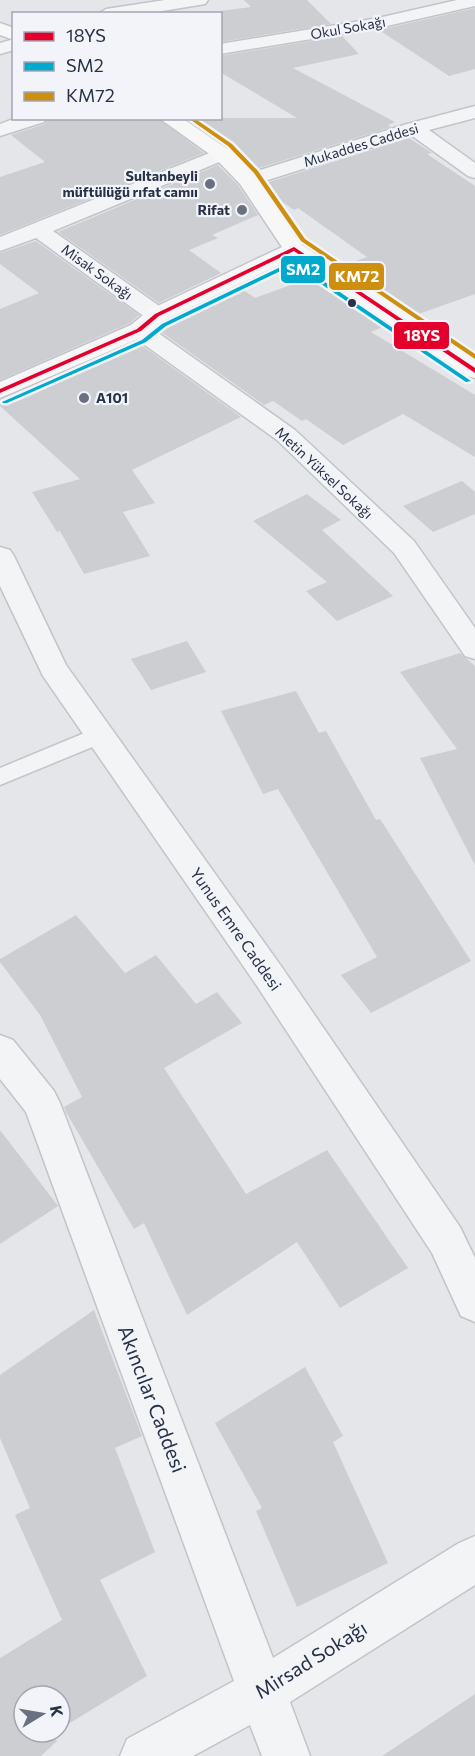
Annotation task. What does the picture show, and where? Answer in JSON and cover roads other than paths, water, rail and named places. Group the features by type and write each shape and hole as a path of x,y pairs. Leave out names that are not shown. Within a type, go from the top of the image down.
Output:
{"street":[{"path":"115,12 153,3 199,0"},
{"name":"Okul Sokağı","path":"222,49 378,23 475,1"},
{"name":"Mukaddes Caddesi","path":"248,180 414,128 475,112"},
{"path":"0,130 31,120"},
{"path":"171,120 222,154 248,180 294,249 475,371"},
{"path":"414,128 475,172"},
{"name":"Misak Sokağı","path":"0,245 222,154"},
{"name":"Misak Sokağı","path":"37,229 148,323"},
{"path":"0,391 148,323 294,249"},
{"name":"Metin Yüksel Sokağı","path":"148,323 286,435 404,547 475,649"},
{"name":"Yunus Emre Caddesi","path":"0,558 53,669 269,975 446,1240 475,1302"},
{"name":"Akıncılar Caddesi","path":"0,1051 41,1103 286,1756"},
{"name":"Mirsad Sokağı","path":"144,1756 262,1692 475,1559"}],"lane":[{"path":"0,777 99,735"}],"place":[{"name":"Sultanbeyli müftülüğü rıfat camıı","path":"210,184"},
{"name":"Rifat","path":"242,210"},
{"name":"A101","path":"84,398"}]}
